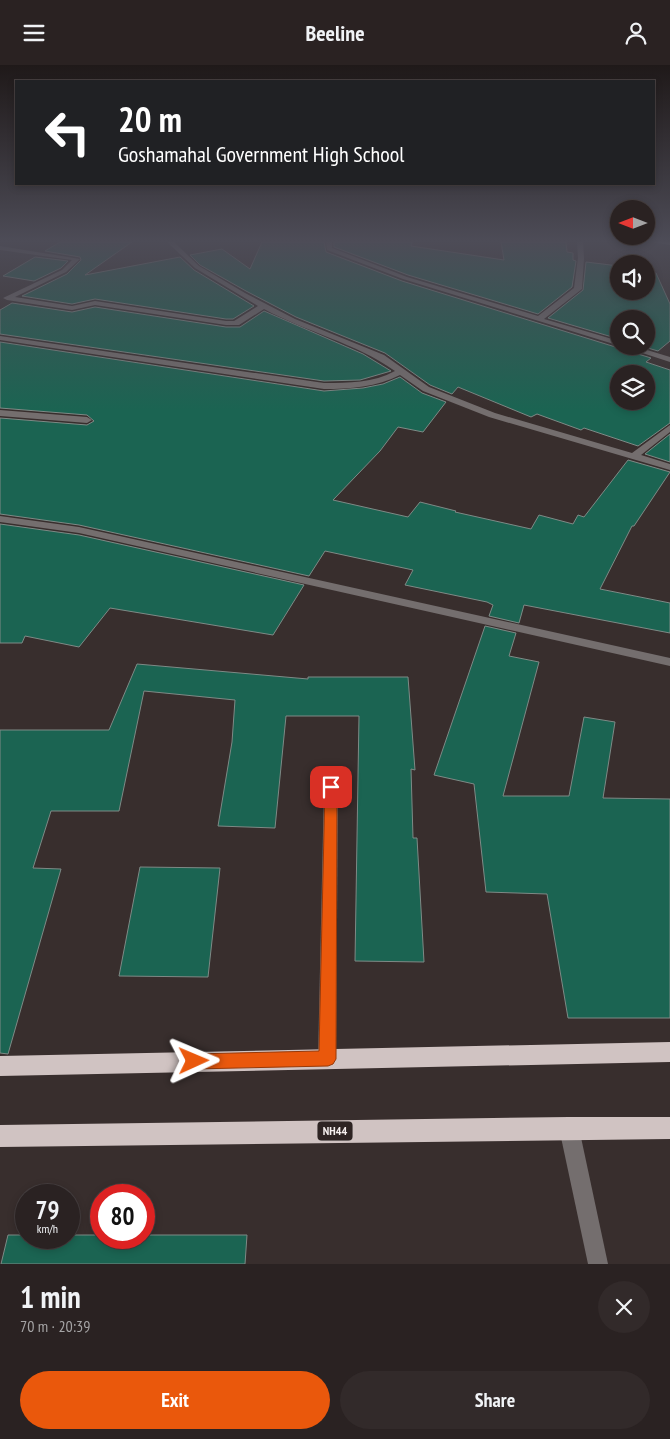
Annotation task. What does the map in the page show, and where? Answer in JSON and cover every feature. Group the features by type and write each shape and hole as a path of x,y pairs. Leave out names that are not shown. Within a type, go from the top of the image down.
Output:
{"highway":[{"path":"0,1066 670,1052"},
{"name":"NH44","path":"0,1136 569,1128 670,1129"}],"street":[{"path":"250,298 292,321 381,357 426,389 492,415 670,467"},
{"path":"470,298 610,341"},
{"path":"539,319 566,298"},
{"path":"3,300 72,308 95,303 226,323 236,323 264,306"},
{"path":"0,338 324,386 361,386 386,380 400,371"},
{"path":"0,347 12,340"},
{"path":"652,355 670,361"},
{"path":"0,413 87,421"},
{"path":"634,455 670,428"},
{"path":"0,519 79,530 670,662"},
{"path":"328,1059 331,787"},
{"path":"569,1128 598,1264"}],"building":[{"path":"34,298 241,298 254,306 233,319 226,319 95,299 72,304"},
{"path":"259,298 457,298 610,345 610,355 641,355 651,358 646,362 655,365 670,370 670,423 638,446 584,428 581,430 537,414 531,417 458,387 452,394 430,385 385,353 296,317"},
{"path":"485,298 558,298 538,314"},
{"path":"573,298 655,300 655,298 667,298 670,304 670,341 658,351 655,350 655,310 610,310 610,336 548,318"},
{"path":"12,303 72,312 95,307 226,327 240,327 264,311 363,354 391,371 360,380 324,381 0,334 0,310"},
{"path":"0,342 324,391 363,388 383,384 400,377 422,393 446,402 423,432 398,427 380,451 333,500 408,517 420,502 531,529 539,515 573,524 578,515 584,517 628,460 670,472 634,526 632,526 600,589 670,603 670,633 524,605 519,623 489,616 493,605 487,602 405,585 413,570 325,551 309,576 79,525 0,514 0,418 87,425 94,421 87,415 0,408"},
{"path":"670,434 670,462 645,454"},
{"path":"0,524 79,535 304,585 273,635 110,608 79,647 25,636 22,643 0,643"},
{"path":"485,626 516,633 509,656 539,662 503,796 569,796 584,717 615,722 603,798 670,799 670,1018 568,1018 547,894 486,892 474,784 434,775"},
{"path":"137,664 308,679 308,677 408,677 415,770 411,769 413,838 417,838 424,962 355,961 359,716 286,716 275,828 218,826 232,742 235,700 144,691 119,811 51,811 33,868 61,869 8,1054 0,1053 0,730 109,730"},
{"path":"140,867 220,868 208,977 119,976"},
{"path":"8,1235 15,1235 15,1249 80,1249 80,1235 90,1235 90,1249 155,1249 155,1235 247,1235 245,1264 1,1264"}],"route":[{"path":"194,1061 328,1059 331,787"}]}
